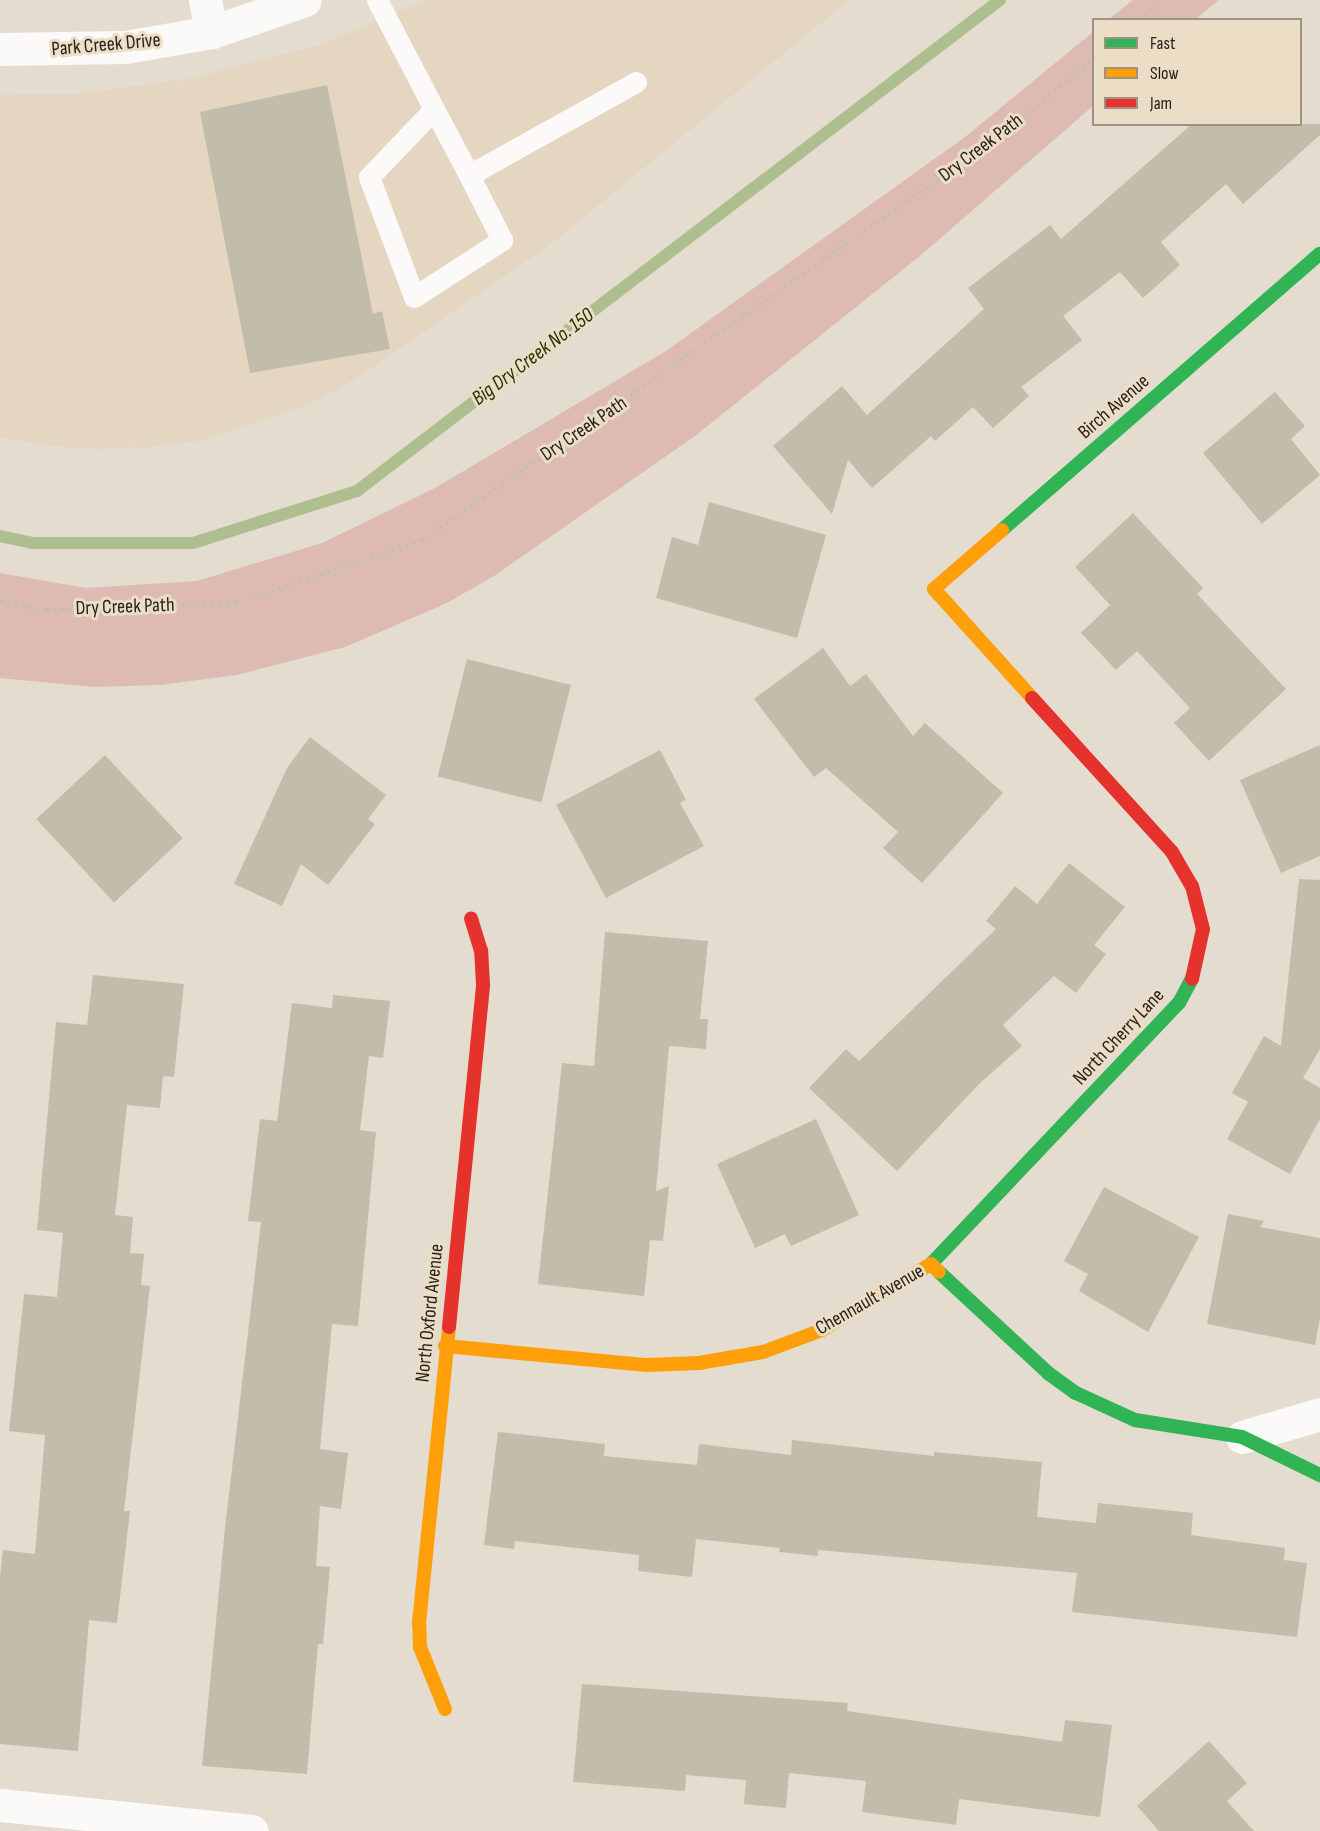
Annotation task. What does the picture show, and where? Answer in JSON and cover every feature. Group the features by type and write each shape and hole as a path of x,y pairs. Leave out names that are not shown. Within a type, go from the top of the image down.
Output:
{"street":[{"path":"205,0 212,32"},
{"name":"Park Creek Drive","path":"0,49 125,48 212,32 305,0"},
{"name":"Birch Avenue","path":"934,590 1319,256"},
{"name":"North Cherry Lane","path":"931,1264 1179,1004 1197,969 1203,929 1192,886 1172,852 934,590"},
{"name":"North Oxford Avenue","path":"445,1709 420,1647 419,1623 483,985 481,951 471,919"},
{"name":"Chennault Avenue","path":"445,1346 647,1365 699,1363 763,1352 822,1330 931,1264 1048,1373 1076,1393 1135,1420 1242,1437 1320,1475"},
{"name":"Chennault Avenue","path":"1242,1437 1320,1414"},
{"path":"0,1805 252,1831"}],"lane":[{"path":"377,0 434,109 469,176 502,240 414,297 369,177 434,109"},
{"path":"469,176 636,82"}],"path":[{"path":"1142,18 1163,0"},
{"name":"Dry Creek Path","path":"0,600 46,610 235,603 421,541 1002,135 1092,60"}],"shaded area":[{"path":"426,0 849,0 551,244 357,378 308,405 204,440 151,447 99,449 45,445 0,437 0,95 75,94 189,79 320,45"},
{"path":"1133,0 1219,0 1197,18 1110,18"},
{"path":"1092,33 1092,107 921,255 695,436 494,576 447,603 345,647 237,675 160,685 94,687 0,678 0,573 86,588 197,581 322,543 435,488 666,351 965,137"}],"building":[{"path":"327,85 373,314 382,311 390,349 250,373 200,112"},
{"path":"1320,124 1320,135 1243,204 1226,184 1161,242 1180,265 1143,298 1120,272 1063,316 1082,340 1021,387 1029,396 993,428 973,407 935,441 931,436 872,488 848,460 832,514 773,446 842,386 867,415 984,309 968,288 1050,225 1061,239 1190,126"},
{"path":"1275,392 1305,426 1291,439 1320,475 1262,524 1203,453"},
{"path":"709,502 826,535 797,638 656,598 672,537 698,545"},
{"path":"1133,513 1203,588 1197,594 1286,689 1209,761 1174,723 1190,708 1137,651 1116,670 1081,633 1110,605 1075,567"},
{"path":"823,648 850,686 866,674 913,736 925,723 1003,793 922,883 883,848 898,832 826,768 814,777 754,699"},
{"path":"467,659 571,685 542,802 438,776"},
{"path":"310,737 386,795 368,819 375,824 328,885 301,864 282,906 234,884 287,768"},
{"path":"1320,745 1320,856 1281,873 1240,780"},
{"path":"660,750 686,800 680,803 704,846 606,898 556,805"},
{"path":"105,755 183,838 114,902 36,819"},
{"path":"1069,863 1125,907 1094,945 1106,954 1076,993 1054,976 1003,1025 1022,1046 979,1084 897,1171 809,1088 846,1049 859,1061 996,929 986,921 1015,886 1037,904"},
{"path":"1299,879 1320,880 1320,1049 1303,1078 1320,1088 1320,1119 1290,1174 1227,1139 1248,1102 1232,1093 1264,1036 1281,1046"},
{"path":"605,932 708,941 700,1019 708,1019 706,1049 669,1046 656,1191 669,1186 663,1241 650,1240 644,1296 538,1284 562,1063 594,1066"},
{"path":"93,975 184,984 174,1077 163,1076 160,1108 127,1105 115,1215 133,1217 130,1253 144,1254 141,1285 150,1286 124,1511 130,1511 117,1623 89,1620 78,1751 0,1744 0,1576 3,1550 35,1554 45,1435 9,1431 24,1294 57,1297 63,1233 37,1230 56,1022 87,1025"},
{"path":"333,995 390,1001 383,1058 369,1056 360,1130 376,1132 358,1326 332,1324 320,1449 348,1453 341,1509 320,1506 316,1566 330,1567 323,1644 318,1644 307,1774 202,1766 225,1528 261,1222 248,1221 260,1119 277,1121 292,1003 332,1008"},
{"path":"816,1119 859,1215 791,1246 785,1234 755,1248 717,1164"},
{"path":"1104,1187 1199,1237 1148,1332 1079,1291 1088,1274 1064,1261"},
{"path":"1228,1214 1264,1221 1260,1227 1320,1238 1320,1318 1315,1345 1207,1324"},
{"path":"498,1432 605,1444 604,1456 697,1465 699,1444 791,1455 792,1440 934,1456 934,1452 1042,1462 1037,1517 1096,1523 1098,1503 1193,1513 1191,1535 1285,1548 1284,1560 1307,1563 1297,1637 1072,1612 1077,1573 818,1550 818,1556 779,1552 780,1548 696,1539 692,1577 638,1571 639,1555 515,1541 514,1549 484,1545"},
{"path":"582,1684 848,1703 847,1711 1062,1742 1065,1720 1112,1725 1100,1817 959,1799 956,1825 862,1812 866,1781 789,1773 786,1808 744,1804 746,1780 686,1775 685,1791 573,1782"},
{"path":"1209,1741 1247,1783 1227,1801 1254,1831 1159,1831 1137,1806"}],"waterway":[{"name":"Big Dry Creek No. 150","path":"0,536 33,543 193,543 357,491 1000,0"}],"traffic: fast":[{"path":"1002,530 1320,254"},
{"path":"931,1264 1179,1003 1192,979"},
{"path":"939,1272 1048,1373 1076,1393 1135,1420 1242,1437 1320,1475"}],"traffic: slow":[{"path":"1002,530 934,589 1032,698"},
{"path":"445,1346 647,1365 699,1363 763,1352 822,1330 931,1264 939,1272"},
{"path":"445,1709 420,1647 419,1623 449,1327"}],"traffic: jam":[{"path":"1032,698 1172,852 1192,886 1203,929 1192,979"},
{"path":"449,1327 483,985 481,951 471,919"}]}
